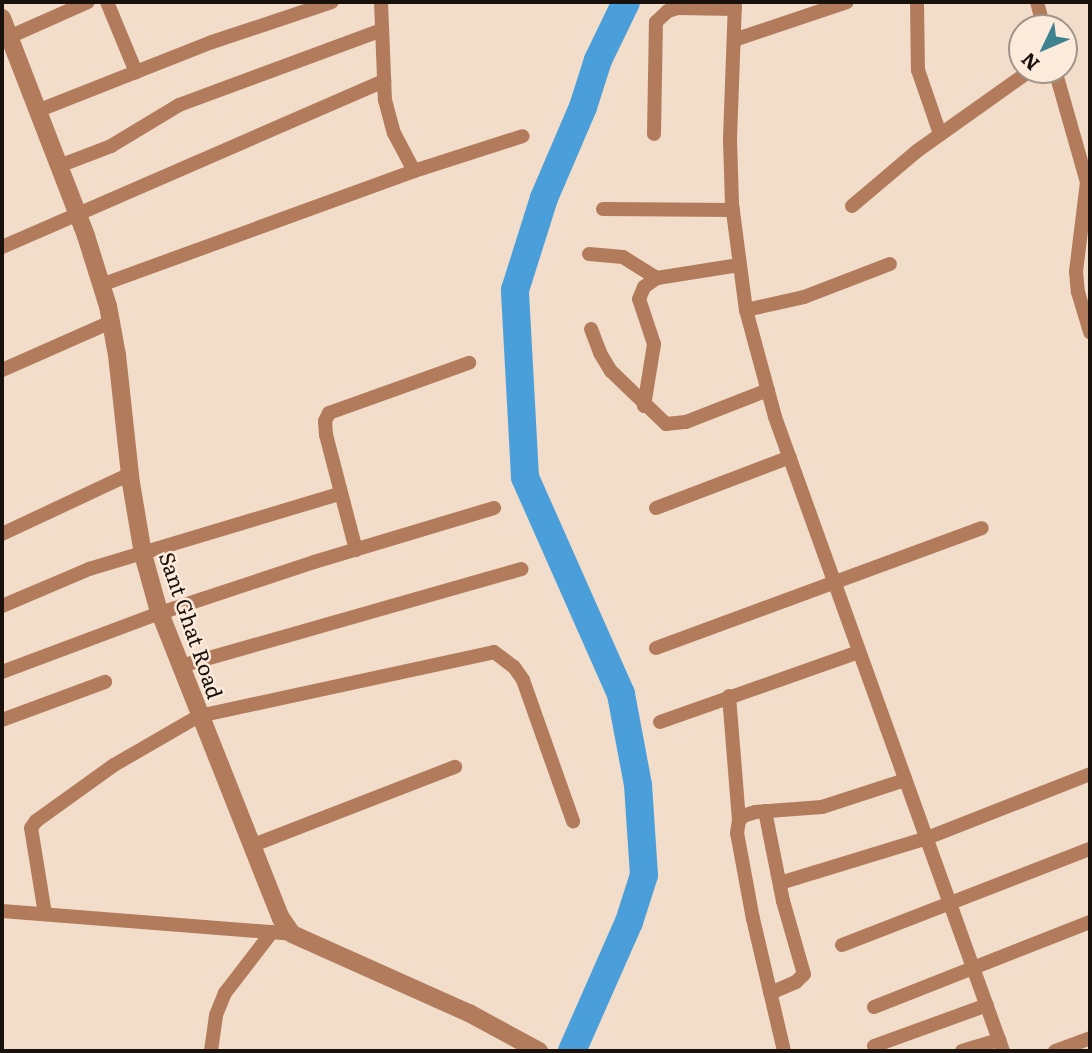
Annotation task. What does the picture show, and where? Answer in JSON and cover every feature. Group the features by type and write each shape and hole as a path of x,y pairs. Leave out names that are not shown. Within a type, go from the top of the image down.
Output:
{"street":[{"path":"9,37 88,2"},
{"path":"107,2 136,72"},
{"path":"37,111 258,25 332,2"},
{"path":"381,2 388,119 414,171"},
{"path":"734,40 847,2"},
{"path":"917,2 918,70 940,134"},
{"path":"654,134 656,22 668,11 678,8 735,5 730,140 733,210 746,310 790,457 1001,1046 962,1051"},
{"name":"Sant Ghat Road","path":"2,18 77,212 102,285 111,322 130,474 144,554 160,613 251,846 281,918 292,934"},
{"path":"59,166 111,146 178,105 382,30"},
{"path":"2,247 77,212 384,81"},
{"path":"852,206 940,134 1011,84"},
{"path":"1059,84 1085,168 1088,191 1076,271 1078,292 1090,332"},
{"path":"102,285 414,171 523,136"},
{"path":"603,209 733,210"},
{"path":"589,254 623,257 657,278"},
{"path":"746,310 804,297 890,264"},
{"path":"644,406 654,344 639,299 644,287 657,278 739,265"},
{"path":"2,370 111,322"},
{"path":"592,329 600,353 611,371 659,420 673,424 686,422 768,390"},
{"path":"356,550 339,494 326,435 325,421 329,413 469,363"},
{"path":"656,508 790,457"},
{"path":"2,534 130,474"},
{"path":"2,606 89,569 339,494"},
{"path":"2,672 160,613 494,508"},
{"path":"656,649 982,527"},
{"path":"181,666 521,569"},
{"path":"45,914 32,837 36,821 114,765 199,716 494,652 514,667 523,680 573,821"},
{"path":"660,722 859,652"},
{"path":"2,720 105,682"},
{"path":"729,696 740,846 784,1051"},
{"path":"251,846 455,767"},
{"path":"780,883 927,838 1090,774"},
{"path":"739,821 747,813 822,807 905,780"},
{"path":"765,811 780,883 804,974 796,982 770,993"},
{"path":"842,945 1090,849"},
{"path":"2,911 292,934 469,1013 531,1049"},
{"path":"874,1007 1090,922"},
{"path":"211,1051 216,1015 225,993 272,932"},
{"path":"874,1046 987,1005"},
{"path":"1055,1051 1090,1038"}],"waterway":[{"path":"572,1051 629,922 644,875 638,785 621,694 525,477 515,290 544,198 583,107 598,60 626,2"}]}
